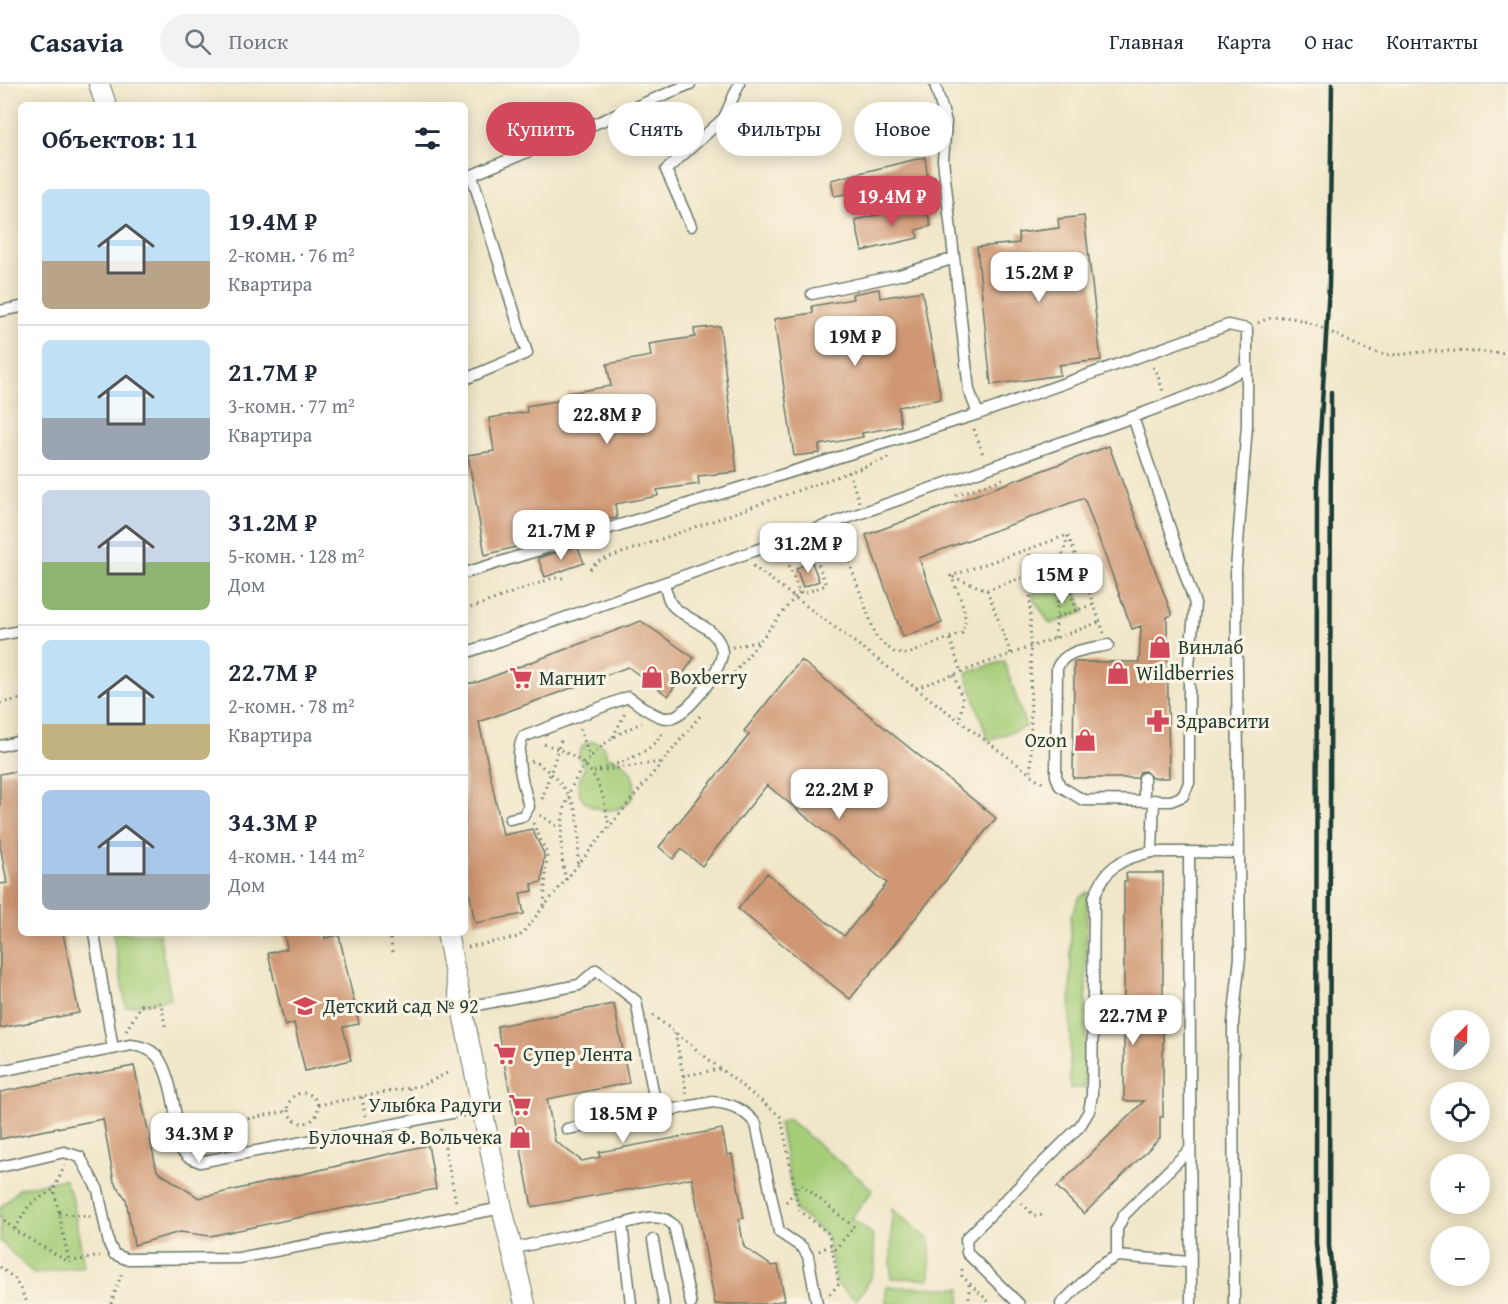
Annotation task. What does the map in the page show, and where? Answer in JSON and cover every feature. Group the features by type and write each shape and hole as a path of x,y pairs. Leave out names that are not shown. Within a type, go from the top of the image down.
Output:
{"street":[{"path":"99,84 105,102"},
{"path":"448,936 502,1208 525,1304"}],"lane":[{"path":"468,378 527,353 468,177 690,84"},
{"path":"691,226 666,170 723,118 739,84"},
{"path":"935,84 946,122 943,160 952,259 969,390 978,414"},
{"path":"812,294 900,275 952,259"},
{"path":"0,311 18,308"},
{"path":"468,572 978,414 1228,325 1247,329 1246,425 1236,570 1240,957 1233,1023 1234,1304"},
{"path":"468,652 1133,417 1245,369"},
{"path":"1108,645 1068,654 1060,659 1057,668 1056,776 1060,786 1083,800 1172,801 1183,795 1190,783 1189,665 1194,604 1133,417"},
{"path":"510,819 523,816 533,810 518,757 518,746 523,737 628,697 665,717 684,712 717,670 722,661 722,649 715,636 672,605 664,584"},
{"path":"0,635 18,632"},
{"path":"0,746 18,742"},
{"path":"1144,778 1149,800 1152,852"},
{"path":"1019,1304 967,1253 966,1239 1080,1126 1089,1111 1092,1095 1094,898 1101,879 1127,857 1152,852 1239,853"},
{"path":"1190,852 1191,1304"},
{"path":"94,936 113,1049"},
{"path":"462,1008 579,986 596,970 636,1001 657,1112"},
{"path":"0,1071 113,1049 145,1047 156,1056 164,1068 182,1149 188,1157 200,1161 482,1107"},
{"path":"567,1129 713,1102 730,1104 744,1111 756,1124 779,1232 803,1248 808,1256 817,1304"},
{"path":"1117,1256 1117,1229 1124,1215 1190,1149"},
{"path":"0,1167 71,1153 80,1156 98,1190 109,1244 114,1254 126,1259 239,1258 502,1208"},
{"path":"511,1249 658,1216 668,1218 674,1226 691,1304"},
{"path":"622,1224 631,1304"},
{"path":"653,1240 664,1304"},
{"path":"1061,1304 1098,1267 1117,1256 1190,1262"}],"path":[{"path":"1247,329 1267,318 1309,322 1368,350 1390,357 1431,351 1508,353"},
{"path":"1149,366 1157,373 1167,404"},
{"path":"963,431 974,428 988,467"},
{"path":"590,568 597,562 901,454"},
{"path":"849,472 862,512"},
{"path":"835,521 876,636 880,642 901,655 962,633 966,625 966,616 951,576"},
{"path":"800,592 802,594 826,585 806,532"},
{"path":"951,576 1068,535"},
{"path":"1055,638 1060,564 1068,535"},
{"path":"1068,535 1108,645"},
{"path":"780,541 800,592"},
{"path":"1030,548 1031,774"},
{"path":"739,556 1049,788"},
{"path":"951,576 987,590 1060,564"},
{"path":"1060,564 1077,610"},
{"path":"468,608 554,578 564,578"},
{"path":"987,590 1011,654"},
{"path":"720,692 800,592"},
{"path":"1058,617 1094,604"},
{"path":"916,688 1100,622"},
{"path":"950,639 961,672"},
{"path":"722,649 762,640"},
{"path":"954,675 963,701 959,721"},
{"path":"566,880 560,857 560,828 569,794 590,758 612,739 622,724 628,697"},
{"path":"0,703 18,700"},
{"path":"463,948 519,937 706,709"},
{"path":"544,907 547,854 534,826 533,810 572,717"},
{"path":"572,717 590,758"},
{"path":"612,739 665,717"},
{"path":"594,772 635,756 651,746 660,736 665,717"},
{"path":"523,737 558,749 586,764 594,772 600,783 609,828"},
{"path":"518,757 536,763 550,773 569,794 578,812 576,867"},
{"path":"594,772 662,762"},
{"path":"533,810 534,826"},
{"path":"533,810 560,828"},
{"path":"390,936 393,953"},
{"path":"113,1049 136,1018 142,1005 161,1003 166,1030"},
{"path":"674,1032 689,1106"},
{"path":"683,1076 721,1069"},
{"path":"318,1105 423,1085 449,1072"},
{"path":"409,1088 415,1120"},
{"path":"300,1093 308,1094 318,1105 318,1113 314,1120 306,1124 298,1123 288,1111 288,1103 300,1093"},
{"path":"362,1097 368,1130"},
{"path":"178,1133 288,1111"},
{"path":"438,1116 459,1217"},
{"path":"244,1120 251,1153"},
{"path":"14,1230 29,1205 54,1188 71,1153"},
{"path":"776,1215 801,1184 854,1227 833,1252"},
{"path":"54,1188 69,1262"},
{"path":"1012,1194 1034,1216 1046,1215"},
{"path":"59,1214 82,1214 104,1221"},
{"path":"0,1216 14,1230 69,1262 114,1254"},
{"path":"967,1253 963,1259 962,1276 991,1304"},
{"path":"111,1304 126,1259"},
{"path":"0,1267 15,1279 28,1304"},
{"path":"969,1282 969,1304"}],"green space":[{"path":"1064,557 1084,612 1050,624 1033,598 1033,568"},
{"path":"1004,661 1026,727 988,740 966,673"},
{"path":"594,741 605,748 607,757 622,763 632,775 634,791 628,803 617,809 604,810 591,806 582,798 579,785 585,768 579,755 584,745"},
{"path":"1087,892 1085,1088 1070,1088 1071,916 1079,898"},
{"path":"114,936 160,936 171,999 126,1007"},
{"path":"788,1119 873,1190 851,1218 872,1234 875,1254 874,1270 868,1284 856,1300 836,1283 827,1236 796,1211 779,1123"},
{"path":"64,1179 72,1197 84,1266 34,1274 0,1241 0,1208 20,1188"},
{"path":"892,1209 930,1240 930,1279 891,1278"},
{"path":"886,1287 961,1288 960,1304 886,1304"}],"building":[{"path":"925,157 928,181 834,196 831,180"},
{"path":"925,204 931,226 916,230 918,238 862,251 855,220"},
{"path":"1084,216 1101,360 1059,365 1060,375 991,385 977,247 1019,243 1018,233 1059,228 1058,219"},
{"path":"879,289 880,298 922,291 941,399 898,407 901,426 862,433 863,437 819,445 820,453 794,456 774,319 813,313 812,306 853,299 852,294"},
{"path":"720,326 737,472 698,476 699,484 657,490 658,496 615,504 617,518 575,524 576,531 485,555 468,455 494,451 489,418 527,412 526,406 568,399 567,393 611,386 607,364 651,356 649,344 695,337 694,329"},
{"path":"1109,446 1172,615 1167,617 1169,778 1152,778 1145,771 1140,772 1137,778 1073,778 1074,662 1139,662 1141,626 1132,629 1084,498 919,558 942,623 903,637 866,535"},
{"path":"577,546 584,563 545,577 538,558"},
{"path":"812,562 819,581 803,587 796,568"},
{"path":"641,621 694,658 668,696 628,667 479,722 503,835 532,829 544,854 542,882 532,884 533,891 520,893 524,914 475,923 468,886 468,684 478,682"},
{"path":"801,660 996,818 850,999 738,909 767,873 844,936 887,883 767,785 702,866 681,849 673,859 659,847 749,735 744,731"},
{"path":"18,771 18,936 64,936 79,1013 0,1028 0,884 7,883 0,845 0,774"},
{"path":"1126,873 1163,873 1163,1117 1160,1117 1160,1138 1084,1214 1057,1187 1144,1101 1124,1101 1124,881 1127,881"},
{"path":"285,936 325,936 325,938 339,936 359,1024 343,1027 351,1060 305,1071 294,1023 285,1026 268,953 287,949"},
{"path":"614,1004 629,1083 547,1099 555,1141 582,1161 600,1157 599,1152 722,1129 727,1155 732,1154 744,1218 739,1219 744,1247 772,1266 778,1265 785,1300 766,1304 715,1304 692,1178 532,1207 497,1026"},
{"path":"134,1066 157,1171 199,1198 428,1145 436,1189 210,1236 180,1232 134,1245 126,1199 114,1182 103,1119 0,1139 0,1092"}],"railway":[{"path":"1322,1304 1316,1243 1317,486 1329,286 1332,84"},
{"path":"1331,392 1329,1246 1336,1304"}],"place":[{"name":"Винлаб","path":"1160,647"},
{"name":"Wildberries","path":"1118,673"},
{"name":"Boxberry","path":"652,677"},
{"name":"Магнит","path":"521,678"},
{"name":"Здравсити","path":"1158,721"},
{"name":"Ozon","path":"1085,740"},
{"name":"Детский сад № 92","path":"305,1006"},
{"name":"Супер Лента","path":"505,1054"},
{"name":"Улыбка Радуги","path":"520,1105"},
{"name":"Булочная Ф. Вольчека","path":"520,1137"}]}
